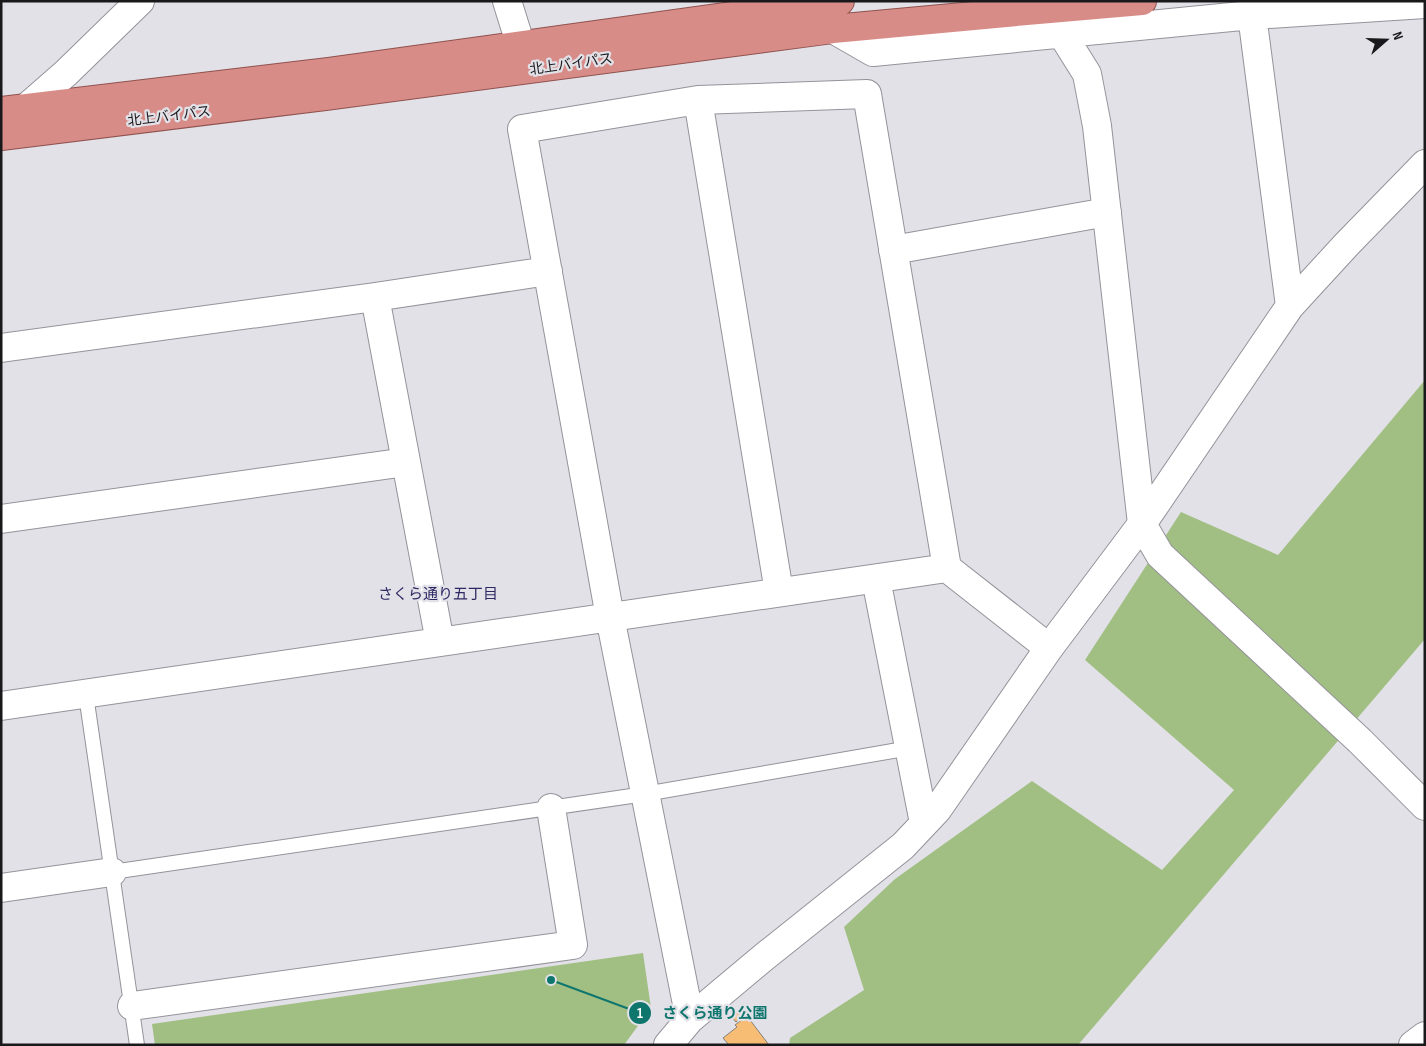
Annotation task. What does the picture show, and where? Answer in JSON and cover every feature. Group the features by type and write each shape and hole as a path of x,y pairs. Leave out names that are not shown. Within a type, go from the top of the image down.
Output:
{"highway":[{"name":"北上バイパス","path":"14,110 328,72 521,46 790,5 840,1"},
{"name":"北上バイパス","path":"1,136 325,96 833,29 1142,1"}],"street":[{"path":"14,110 66,73 140,1"},
{"path":"507,1 521,46"},
{"path":"833,29 873,52 1252,16 1425,4"},
{"path":"1252,16 1290,306"},
{"path":"1062,34 1087,74 1097,126 1142,524 1160,555 1360,742 1425,806"},
{"path":"690,1019 610,617 522,129 698,100 867,94 947,568 1050,648"},
{"path":"698,100 779,592"},
{"path":"668,1045 690,1019 764,956 903,846 937,810 1050,648 1142,524 1290,306 1425,164"},
{"path":"893,250 1107,212"},
{"path":"1,348 375,297 548,271"},
{"path":"375,297 440,642"},
{"path":"1,520 406,462"},
{"path":"1,706 947,568"},
{"path":"876,579 924,823"},
{"path":"132,1006 573,945 551,808"},
{"path":"1,888 112,872"}],"lane":[{"path":"86,695 138,1045"},
{"path":"112,872 645,794 910,748"}],"green space":[{"path":"1425,380 1425,639 1078,1045 789,1045 790,1038 864,990 844,927 895,879 1032,781 1162,870 1234,790 1085,660 1181,512 1278,555"},
{"path":"643,953 651,1008 624,1045 155,1045 152,1024"}],"building":[{"path":"740,1010 744,1015 736,1022 732,1017"},
{"path":"747,1016 769,1045 729,1045 723,1038"}],"place":[{"name":"さくら通り公園","path":"551,980"}],"district":[{"name":"さくら通り五丁目","path":"438,594"}]}
